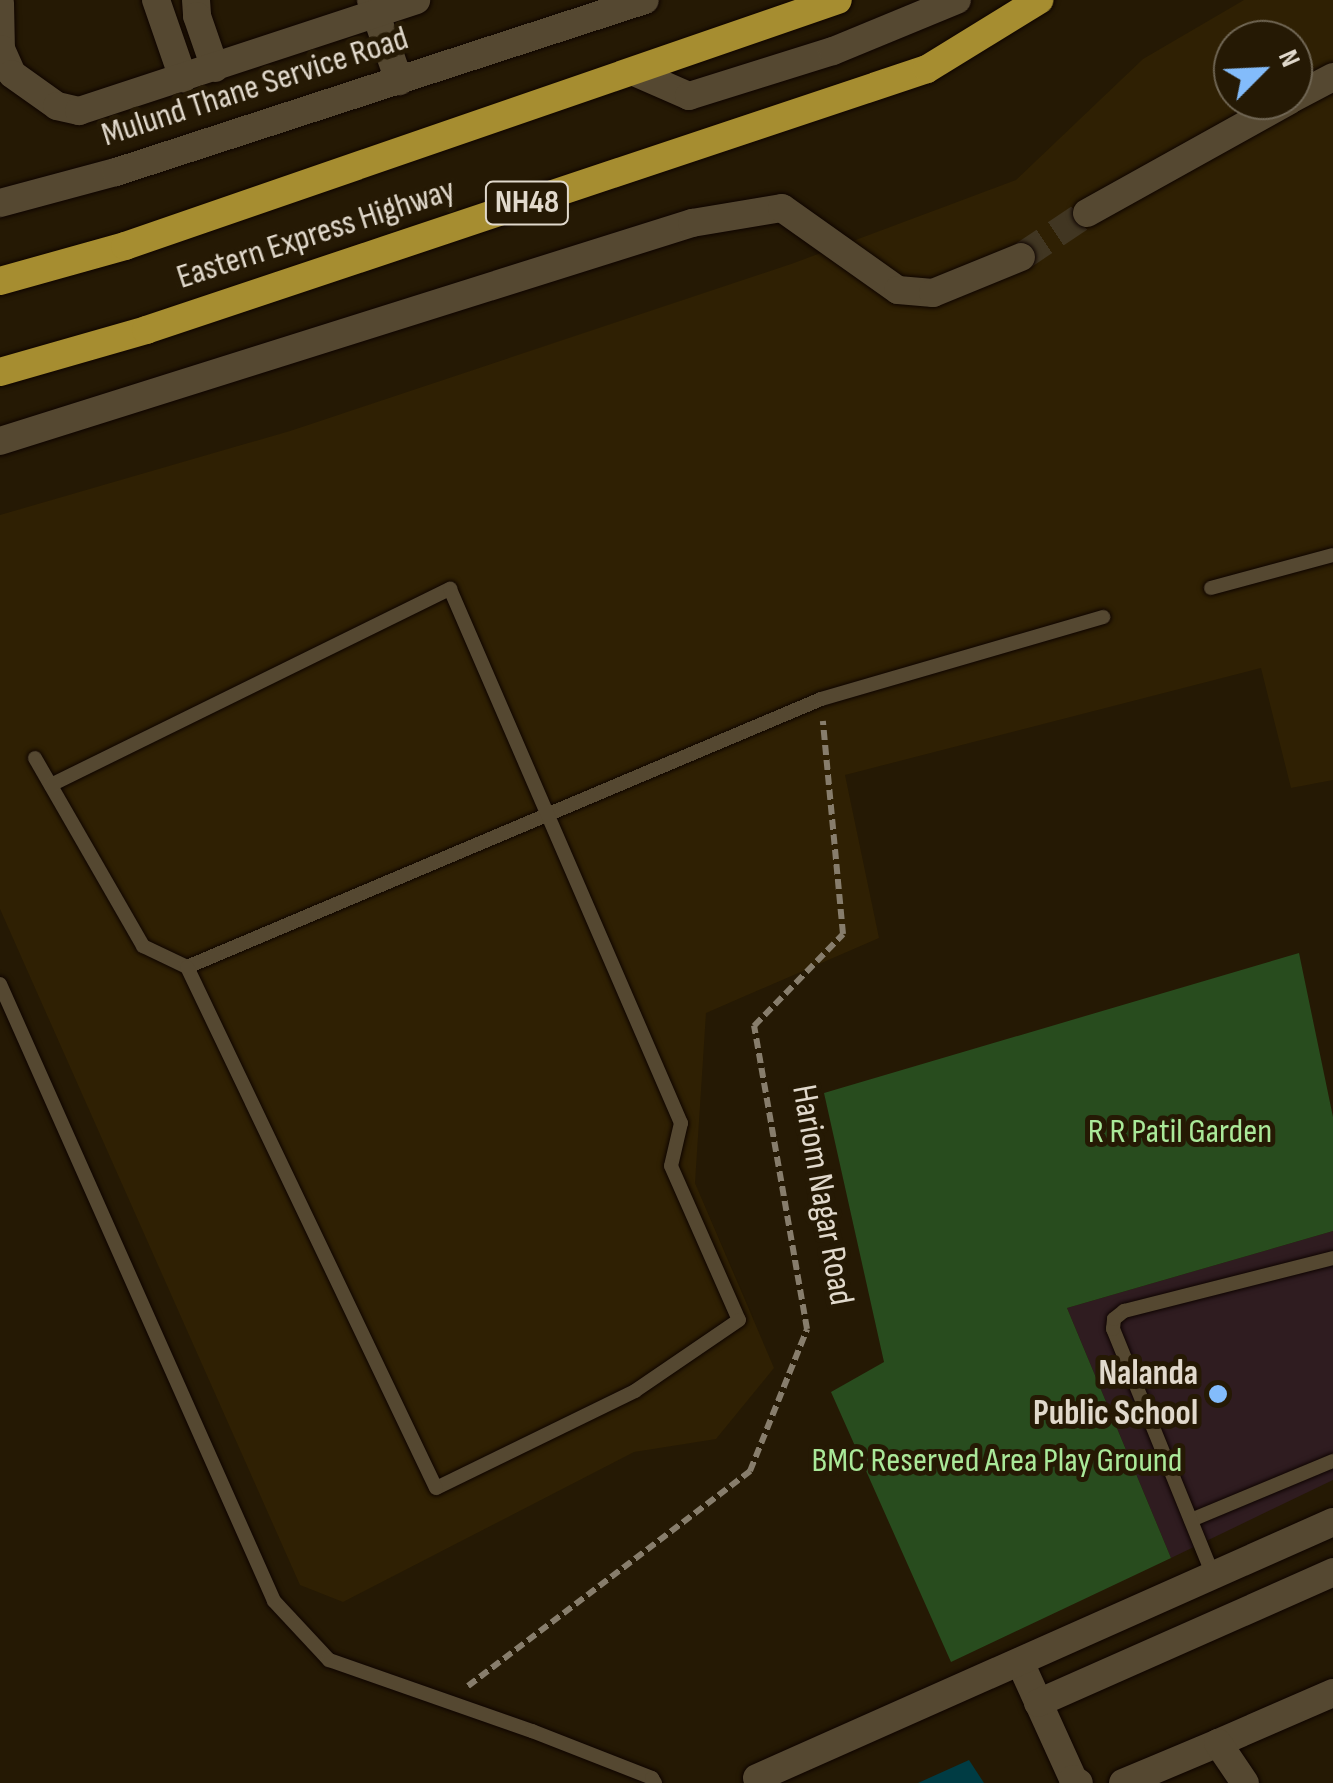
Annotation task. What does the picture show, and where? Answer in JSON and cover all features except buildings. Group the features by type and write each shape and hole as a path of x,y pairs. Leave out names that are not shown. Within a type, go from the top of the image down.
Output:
{"highway":[{"name":"Eastern Express Highway","path":"0,281 144,239 838,0"},
{"name":"Eastern Express Highway","path":"0,372 146,330 928,69 1039,0"}],"street":[{"path":"156,0 183,78"},
{"path":"196,0 197,16 215,68"},
{"path":"0,2 1,49 12,74 68,111 215,68 337,13 416,0"},
{"name":"Mulund Thane Service Road","path":"0,203 116,172 644,0"},
{"path":"634,72 689,96 833,51 957,0"},
{"path":"373,7 399,81"},
{"path":"1087,214 1254,120"},
{"path":"0,441 692,223 782,208 898,290 933,294 1022,257"},
{"path":"757,1778 1333,1522"},
{"path":"1038,1702 1333,1572"},
{"path":"1020,1662 1073,1779 1079,1783"},
{"path":"1123,1783 1333,1692"},
{"path":"1218,1743 1245,1783"}],"lane":[{"path":"1211,588 1333,555"},
{"path":"35,758 50,785 143,946 187,967 436,1488 636,1390 739,1320 670,1166 681,1123 450,589 50,785"},
{"path":"187,967 820,699 1103,617"},
{"path":"0,984 274,1601 329,1660 652,1778 655,1783"},
{"path":"1213,1575 1114,1329 1114,1319 1124,1311 1333,1258"},
{"path":"1191,1520 1333,1461"}],"path":[{"name":"Hariom Nagar Road","path":"447,1702 750,1471 807,1329 754,1026 843,934 820,699"}],"shaded area":[{"path":"1244,0 1333,0 1333,780 1291,788 1261,668 845,775 879,938 706,1013 695,1183 774,1368 716,1439 634,1452 343,1602 300,1585 0,909 0,515 290,431 794,263 1016,180 1143,59"},
{"name":"Nalanda Public School","path":"1333,1231 1333,1480 1171,1558 1067,1308"}],"green space":[{"name":"R R Patil Garden","path":"1299,953 1333,1117 1333,1231 1067,1308 1171,1558 951,1662 831,1392 884,1362 824,1093"}],"water":[{"path":"969,1760 984,1783 918,1783"}],"tunnel":[{"path":"1021,257 1087,213"}],"place":[{"name":"Nalanda Public School","path":"1218,1394"}],"park label":[{"name":"BMC Reserved Area Play Ground","path":"997,1461"}]}
